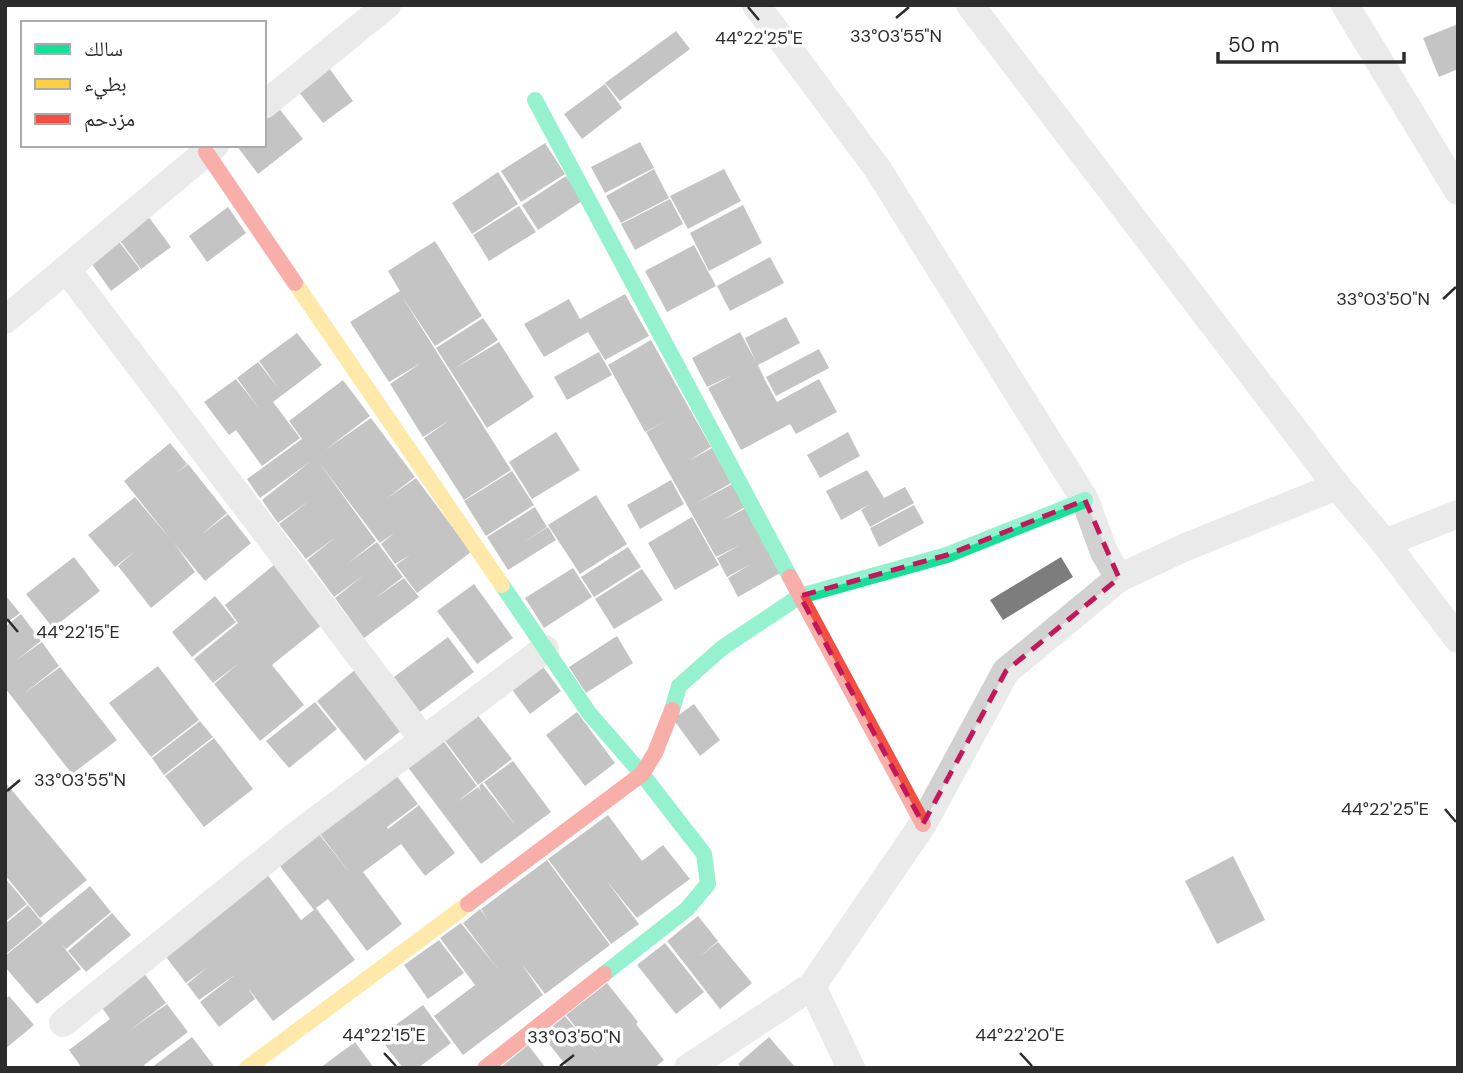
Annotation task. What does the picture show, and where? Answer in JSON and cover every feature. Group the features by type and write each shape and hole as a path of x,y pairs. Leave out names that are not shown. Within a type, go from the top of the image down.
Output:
{"street":[{"path":"266,103 387,5"},
{"path":"756,5 877,168 1085,500 1104,552 1119,578"},
{"path":"971,5 1337,486 1385,543 1458,639"},
{"path":"1345,5 1458,191"},
{"path":"535,100 923,824"},
{"path":"5,320 210,149 589,713 642,774 704,854 708,884 687,909 485,1068"},
{"path":"67,270 423,739"},
{"path":"688,1068 812,986 923,824 1006,671 1119,578 1188,546 1337,486"},
{"path":"247,1068 642,774 670,718 679,686 722,648 800,596 947,555 1085,500"},
{"path":"1385,543 1458,514"},
{"path":"63,1023 302,831 545,649"},
{"path":"812,986 851,1068"}],"highlighted area":[{"path":"1085,500 1119,578 1006,671 923,824 800,596 947,555"}],"building":[{"path":"1458,24 1458,69 1439,77 1423,38"},
{"path":"676,31 690,49 620,101 605,83"},
{"path":"329,68 353,101 323,123 299,92"},
{"path":"605,84 622,108 582,139 564,114"},
{"path":"278,107 303,139 258,174 238,147 266,147 266,116"},
{"path":"640,142 654,168 605,193 591,167"},
{"path":"545,143 565,174 521,202 501,171"},
{"path":"654,169 669,198 621,223 606,196"},
{"path":"724,169 741,201 688,229 670,196"},
{"path":"498,172 518,204 472,234 452,203"},
{"path":"566,176 582,201 538,230 522,205"},
{"path":"670,199 683,224 635,250 621,224"},
{"path":"743,205 762,243 709,271 690,233"},
{"path":"519,206 536,232 489,261 473,235"},
{"path":"228,207 246,233 207,262 189,236"},
{"path":"148,216 171,247 141,269 118,238"},
{"path":"117,239 140,269 111,291 89,260"},
{"path":"435,241 482,316 435,346 401,295 511,470 464,500 424,438 450,420 423,437 390,384 421,363 389,382 350,322 400,291 388,271"},
{"path":"694,245 716,286 667,312 645,271"},
{"path":"770,257 784,283 730,311 717,286"},
{"path":"625,294 649,336 605,360 588,332 544,357 524,324 569,299 580,319"},
{"path":"786,317 800,343 758,365 765,380 777,402 819,379 837,412 796,434 790,424 741,450 708,388 733,375 707,387 692,358 740,332 756,362 745,338"},
{"path":"483,318 498,340 454,369 499,342 534,397 487,428 436,348"},
{"path":"297,333 322,365 273,402 300,438 262,466 236,430 229,435 204,402 236,379 261,411 237,378 258,362 279,389 259,361"},
{"path":"651,340 711,447 688,461 712,448 731,483 695,504 732,484 745,507 721,521 746,508 782,572 738,597 728,578 751,564 727,577 717,558 740,545 716,557 646,432 669,419 645,432 608,365"},
{"path":"819,349 829,368 776,396 766,377"},
{"path":"599,352 612,375 567,400 554,377"},
{"path":"343,380 370,416 325,450 371,418 415,477 386,499 416,478 471,552 417,593 396,565 410,555 395,564 381,544 394,533 380,543 318,461 376,541 347,564 377,542 403,577 374,599 404,578 419,597 364,638 335,598 364,575 334,597 307,560 336,537 306,559 279,524 309,501 278,523 262,500 311,461 260,498 247,479 302,439 289,421"},
{"path":"556,432 580,470 532,499 509,462"},
{"path":"848,432 860,456 820,478 807,455"},
{"path":"170,443 187,464 175,474 188,464 227,513 201,535 228,514 251,543 205,581 174,543 195,572 151,608 118,566 135,551 115,567 88,535 135,497 171,540 124,481"},
{"path":"867,470 884,498 905,487 914,503 870,527 861,510 870,504 841,520 826,491"},
{"path":"512,471 534,505 486,536 464,501"},
{"path":"671,480 684,504 640,529 627,505"},
{"path":"596,495 627,544 580,574 548,525"},
{"path":"914,505 924,523 879,547 870,528"},
{"path":"535,507 547,527 521,544 548,527 556,540 508,570 487,537"},
{"path":"692,517 719,565 675,590 648,543"},
{"path":"628,547 641,567 594,597 581,577"},
{"path":"74,557 100,591 53,628 26,594"},
{"path":"1061,557 1073,577 1003,620 990,600"},
{"path":"280,560 328,620 272,665 304,705 260,741 214,684 239,663 213,683 194,659 238,623 225,605"},
{"path":"573,568 592,597 544,628 525,598"},
{"path":"642,569 663,600 614,629 595,599"},
{"path":"474,584 513,638 477,664 437,611"},
{"path":"5,595 20,613 5,624"},
{"path":"215,596 236,622 192,657 172,632"},
{"path":"21,614 41,641 15,661 42,642 59,666 22,695 60,667 117,740 72,774 5,688 5,627"},
{"path":"617,636 633,663 586,693 569,667"},
{"path":"448,637 474,672 420,712 394,677"},
{"path":"538,660 561,691 530,714 507,683"},
{"path":"158,666 199,720 151,757 109,703"},
{"path":"356,669 404,728 365,761 317,701"},
{"path":"315,702 337,729 289,768 266,741"},
{"path":"694,704 720,740 700,756 673,719"},
{"path":"577,712 615,763 585,786 546,735"},
{"path":"476,713 512,759 478,785 443,738"},
{"path":"200,721 213,737 164,775 152,758"},
{"path":"214,738 253,789 204,827 165,776"},
{"path":"442,739 477,786 457,802 478,787 481,791 479,786 482,783 516,826 484,782 513,761 551,812 481,864 407,766"},
{"path":"393,771 418,804 387,827 388,829 419,805 455,853 425,876 401,844 363,872 402,924 367,951 328,899 316,908 355,960 273,1021 248,988 255,999 219,1027 200,1002 236,974 199,1000 187,984 208,967 186,983 163,953 267,874 301,920 314,910 279,865 319,834 353,877 320,834"},
{"path":"5,782 87,880 40,918 5,875"},
{"path":"608,815 642,861 663,845 690,879 637,918 606,880 639,924 611,944 548,859"},
{"path":"1233,856 1265,920 1217,944 1185,881"},
{"path":"547,860 610,945 545,994 521,963 543,995 463,1055 434,1016 475,985 440,938 461,923 497,968 463,923 480,909 488,920 481,909"},
{"path":"5,878 27,904 5,922"},
{"path":"90,886 111,912 66,949 62,945 81,969 37,1004 5,967 5,956"},
{"path":"28,905 43,923 5,955 5,924"},
{"path":"112,913 131,935 86,972 68,951"},
{"path":"698,916 718,941 699,957 718,942 752,983 720,1009 667,941"},
{"path":"439,940 464,973 428,999 404,965"},
{"path":"665,943 704,992 676,1014 637,965"},
{"path":"144,973 166,1003 129,1031 167,1004 188,1032 144,1065 146,1068 82,1068 69,1050 110,1019 100,1005"},
{"path":"607,983 664,1060 654,1068 568,1068 542,1035 565,1016 598,1055 566,1015"},
{"path":"9,996 34,1025 5,1049 5,999"},
{"path":"423,1005 451,1043 418,1068 403,1068 379,1037"},
{"path":"192,1037 214,1066 151,1068"},
{"path":"769,1037 796,1068 742,1068 738,1064"},
{"path":"355,1042 374,1068 320,1068"},
{"path":"528,1045 546,1068 500,1068"}],"traffic: fast":[{"path":"535,100 790,577"},
{"path":"672,710 679,686 722,648 800,596 947,555 1085,500"},
{"path":"502,585 589,713 642,774 704,854 708,884 687,909 604,974"}],"traffic: slow":[{"path":"295,283 502,585"},
{"path":"247,1068 468,904"}],"traffic: jam":[{"path":"206,152 295,283"},
{"path":"790,577 923,824"},
{"path":"468,904 642,774 655,753 672,710"},
{"path":"485,1068 604,974"}]}
